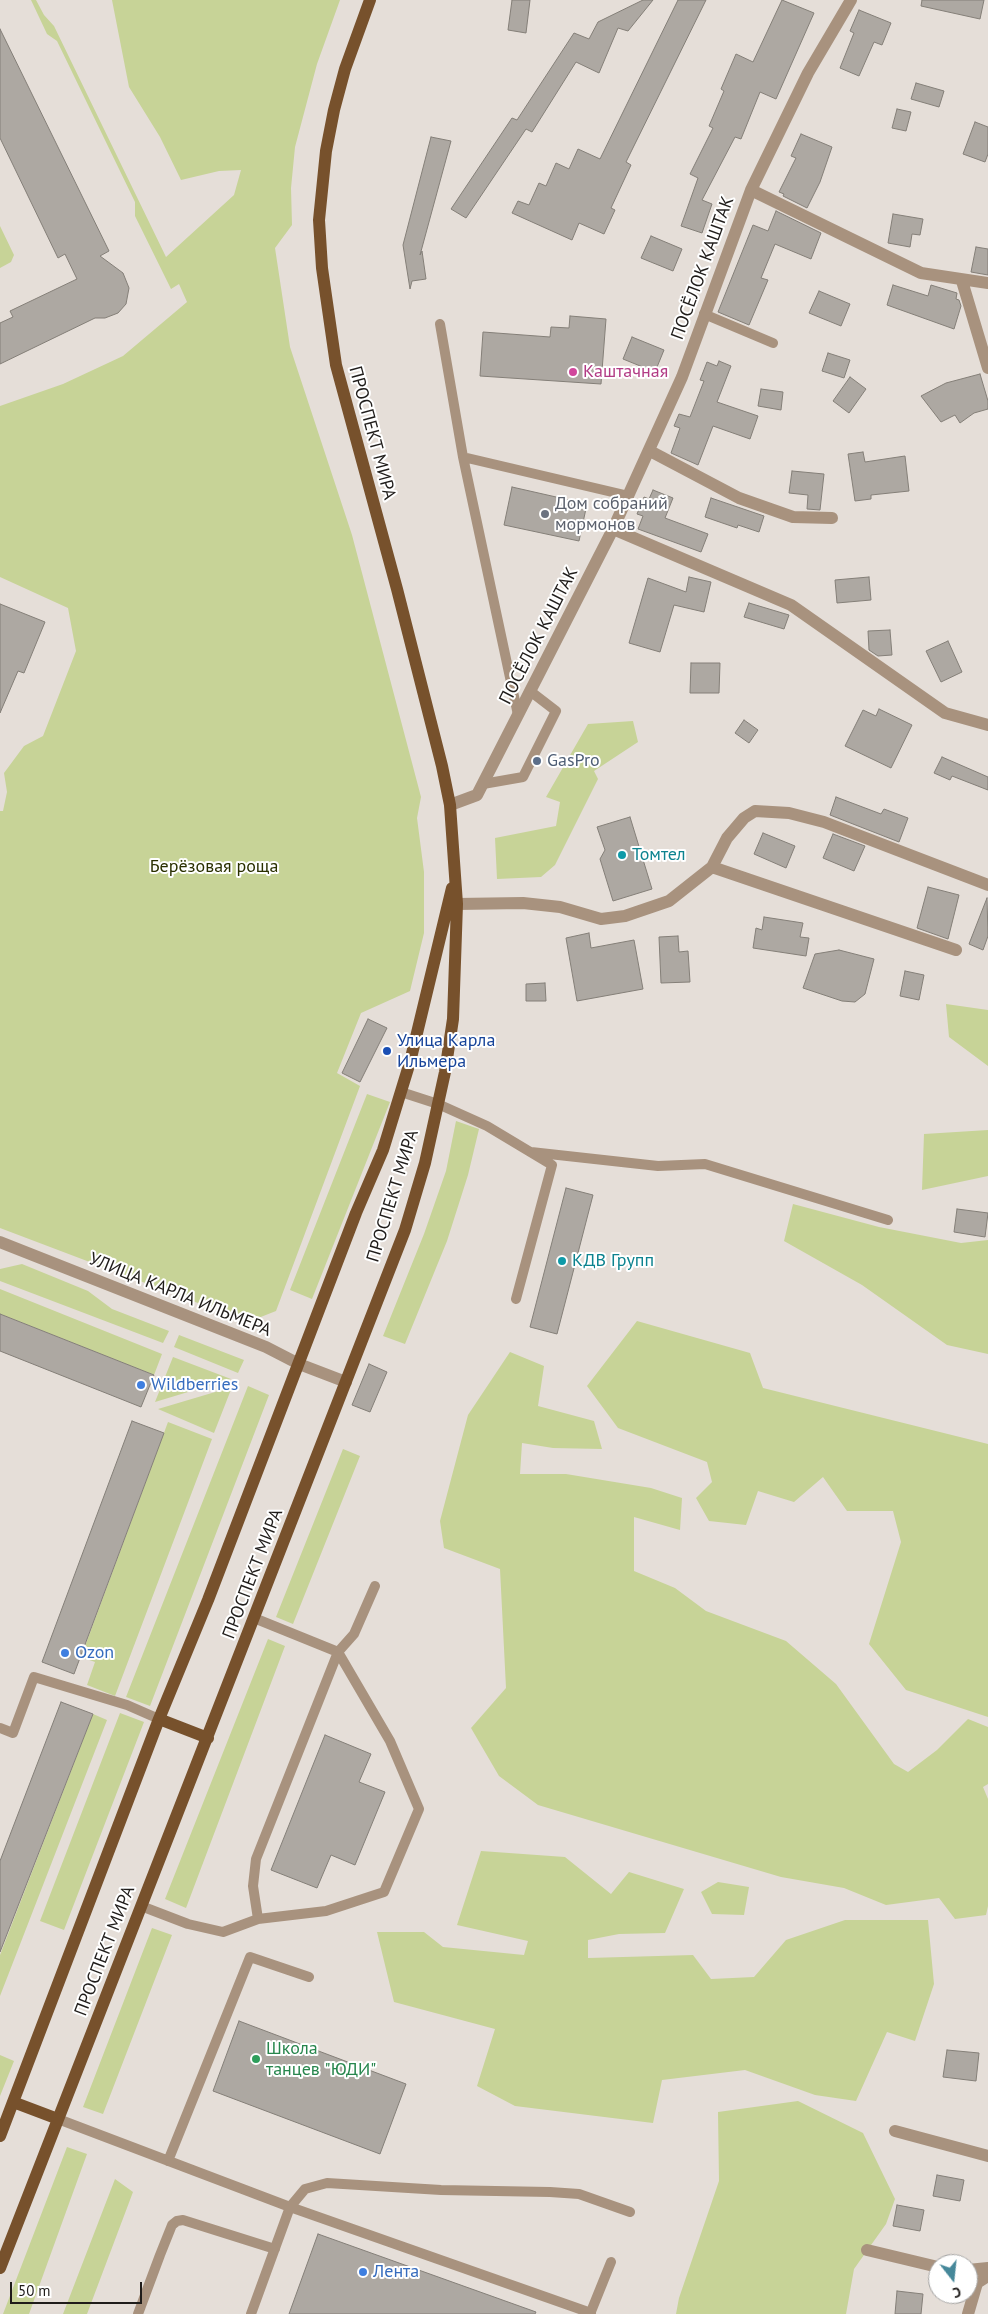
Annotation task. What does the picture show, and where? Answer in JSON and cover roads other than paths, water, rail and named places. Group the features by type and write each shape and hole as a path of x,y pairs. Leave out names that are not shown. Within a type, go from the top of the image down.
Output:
{"main road":[{"name":"ПРОСПЕКТ МИРА","path":"0,2268 208,1738 404,1230 425,1163 445,1072 453,1019 457,904 450,805 411,645 336,365 322,268 319,220 326,151 334,110 370,0"},
{"name":"ПРОСПЕКТ МИРА","path":"0,2136 4,2116 13,2102 158,1719 208,1600 383,1150 422,1013 455,873"},
{"path":"158,1719 208,1738"},
{"path":"13,2102 58,2119"}],"street":[{"name":"ПОСЁЛОК КАШТАК","path":"450,805 478,796 613,529 682,377 751,190 808,73 851,0"},
{"path":"751,190 921,273 962,281 988,283"},
{"path":"962,281 988,368"},
{"path":"650,451 739,498 793,518 832,518"},
{"path":"613,529 791,605 945,714 988,725"},
{"path":"457,904 523,902 560,907 601,918 625,916 669,901 712,867 727,838 744,818 755,811 789,813 824,822 988,886"},
{"path":"712,867 956,950"},
{"name":"УЛИЦА КАРЛА ИЛЬМЕРА","path":"0,1242 266,1347 299,1364 346,1382"},
{"path":"895,2131 988,2156"},
{"path":"867,2250 928,2265"},
{"path":"968,2314 977,2282 988,2276"}],"lane":[{"path":"704,314 773,344"},
{"path":"440,324 463,457 518,715"},
{"path":"463,457 629,496"},
{"path":"483,784 523,777 556,711 530,691"},
{"path":"400,1092 438,1104 486,1126 552,1165 516,1299"},
{"path":"531,1152 658,1166 705,1164 888,1220"},
{"path":"258,1918 253,1886 256,1859 338,1652 354,1634 375,1586"},
{"path":"141,1906 188,1924 223,1932 258,1918 326,1911 384,1892 419,1809 390,1741 338,1652 254,1618"},
{"path":"0,1728 13,1733 34,1677 127,1705 158,1719"},
{"path":"168,2161 250,1957 308,1977"},
{"path":"58,2119 290,2207 591,2313 611,2262"},
{"path":"251,2314 290,2207 305,2189 327,2183 441,2190 569,2193 579,2194 630,2212"},
{"path":"138,2314 172,2226 177,2221 183,2220 275,2249"}],"place":[{"name":"Каштачная","path":"573,372"},
{"name":"Дом собраний мормонов","path":"545,514"},
{"name":"GasPro","path":"537,761"},
{"name":"Томтел","path":"622,855"},
{"name":"Улица Карла Ильмера","path":"387,1051"},
{"name":"КДВ Групп","path":"562,1261"},
{"name":"Wildberries","path":"141,1385"},
{"name":"Ozon","path":"65,1653"},
{"name":"Школа танцев \"ЮДИ\"","path":"256,2059"},
{"name":"Лента","path":"363,2272"}],"park label":[{"name":"Берёзовая роща","path":"214,867"}]}
